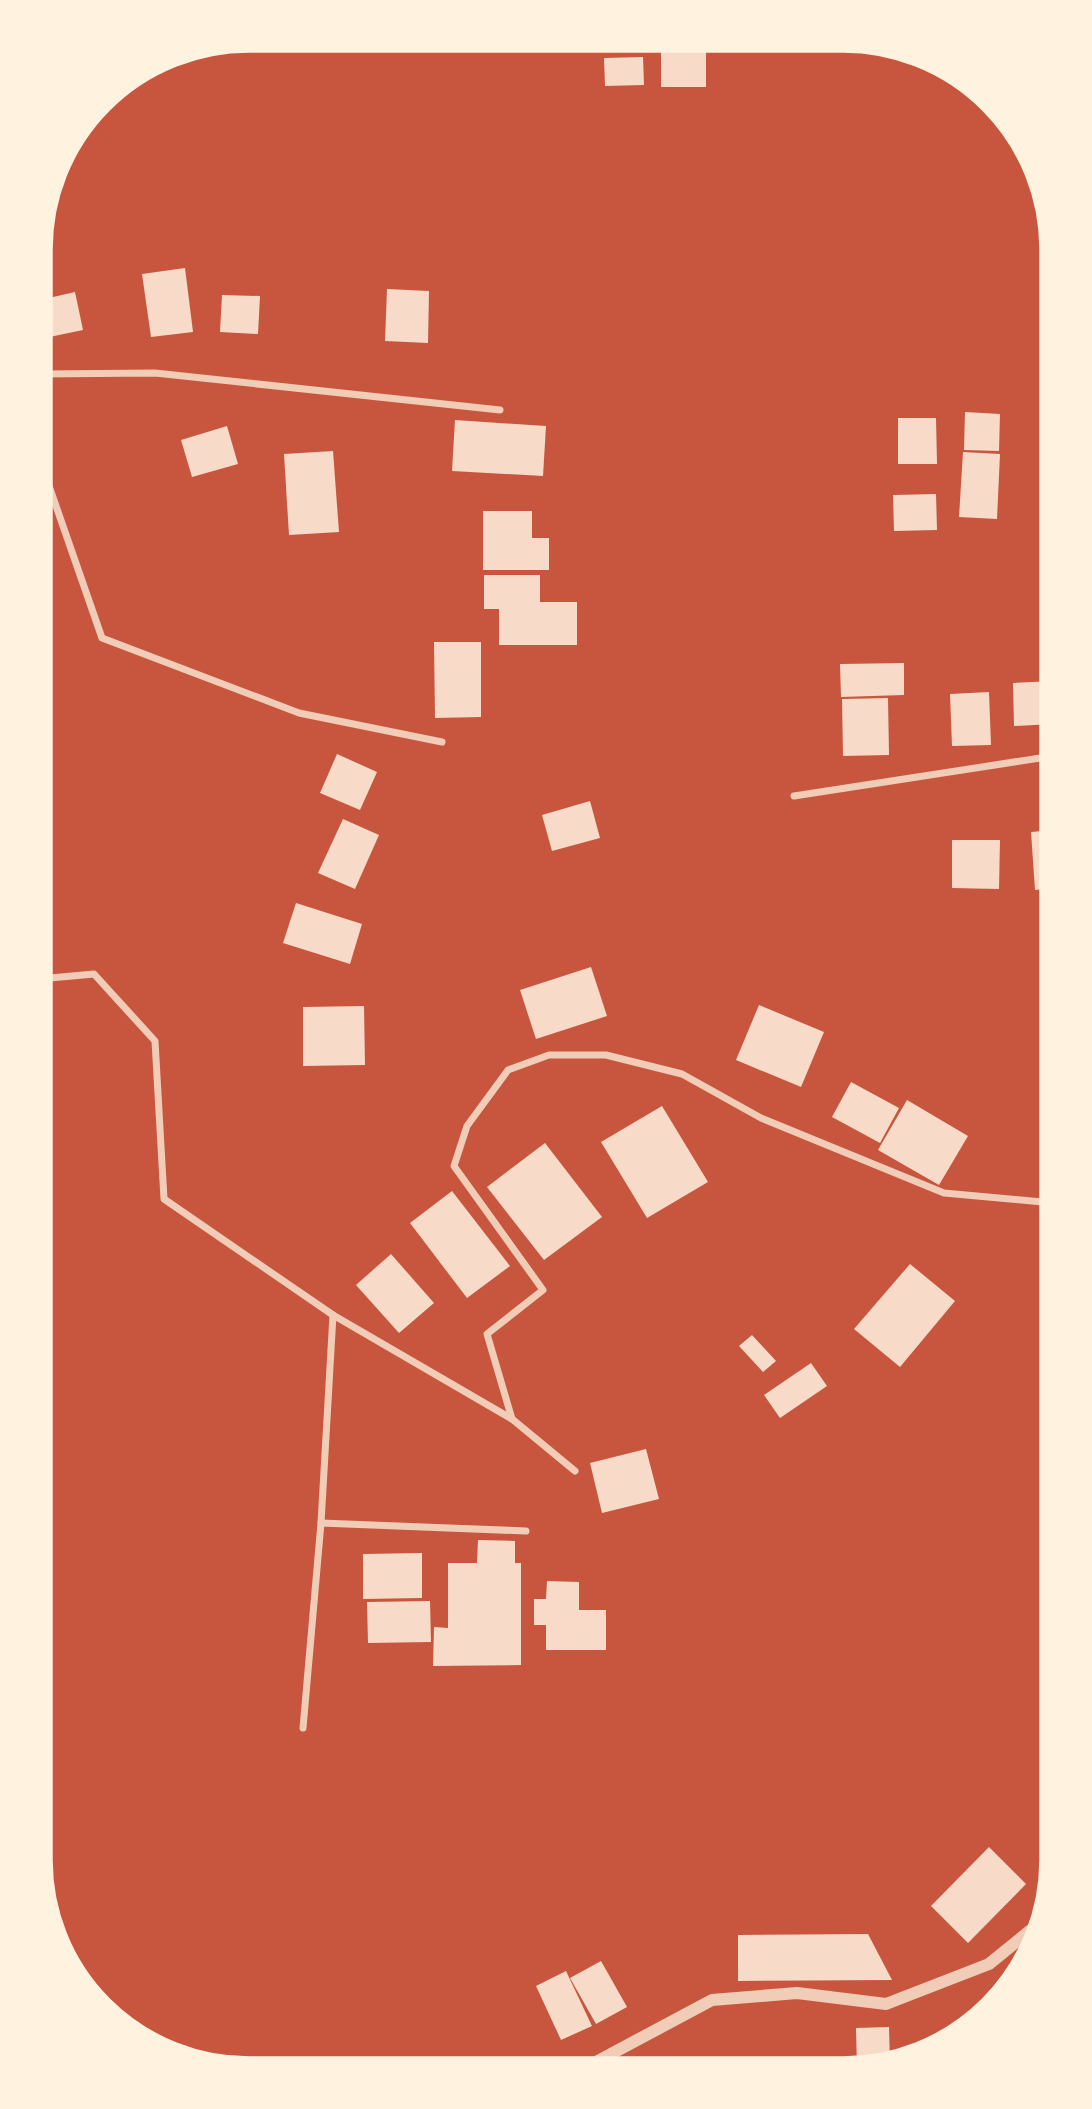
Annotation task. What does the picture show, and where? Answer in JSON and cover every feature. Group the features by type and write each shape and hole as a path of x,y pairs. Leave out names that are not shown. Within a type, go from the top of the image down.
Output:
{"street":[{"path":"51,374 155,373 500,410"},
{"path":"51,492 102,638 299,713 442,742"},
{"path":"794,796 1041,758"},
{"path":"51,978 94,974 155,1041 164,1199 333,1315 512,1419 575,1471"},
{"path":"512,1419 486,1334 543,1290 454,1166 467,1126 508,1070 549,1055 606,1055 682,1074 761,1118 944,1193 1041,1202"},
{"path":"303,1728 321,1523 333,1315"},
{"path":"321,1523 526,1531"},
{"path":"603,2058 712,2000 797,1993 886,2004 989,1964 1027,1933"}],"building":[{"path":"661,51 706,51 706,87 661,87"},
{"path":"643,57 644,85 605,86 604,58"},
{"path":"185,268 193,332 151,337 142,274"},
{"path":"387,289 429,291 428,343 385,341"},
{"path":"75,292 83,330 51,337 51,297"},
{"path":"222,295 260,296 258,334 220,332"},
{"path":"965,412 1000,414 999,451 964,450"},
{"path":"898,418 936,418 937,464 898,464"},
{"path":"455,420 546,426 543,476 452,471"},
{"path":"227,426 238,464 192,477 181,440"},
{"path":"333,451 339,532 289,535 284,454"},
{"path":"963,452 1000,454 997,519 959,517"},
{"path":"936,494 937,530 894,531 893,495"},
{"path":"483,511 532,511 532,538 549,538 549,570 483,570"},
{"path":"484,575 540,575 540,602 577,602 577,645 499,645 499,609 484,609"},
{"path":"434,642 481,642 481,717 435,718"},
{"path":"904,663 904,695 841,697 840,664"},
{"path":"1041,682 1041,725 1014,726 1013,683"},
{"path":"989,692 991,745 952,746 950,694"},
{"path":"888,698 889,755 843,756 842,699"},
{"path":"337,754 377,772 360,810 320,793"},
{"path":"590,801 600,838 552,851 542,815"},
{"path":"343,819 379,835 355,889 318,873"},
{"path":"1041,831 1041,889 1035,890 1031,832"},
{"path":"952,840 1000,840 999,889 952,888"},
{"path":"296,903 362,924 350,964 283,943"},
{"path":"591,967 607,1016 536,1039 520,990"},
{"path":"759,1005 824,1032 801,1087 736,1060"},
{"path":"364,1006 365,1065 303,1066 303,1007"},
{"path":"851,1082 899,1108 880,1143 832,1117"},
{"path":"907,1100 968,1136 939,1185 878,1150"},
{"path":"662,1106 708,1182 647,1218 601,1142"},
{"path":"545,1143 602,1217 544,1260 487,1187"},
{"path":"452,1191 510,1266 467,1298 410,1223"},
{"path":"391,1254 434,1303 399,1333 356,1285"},
{"path":"910,1264 955,1301 900,1367 854,1329"},
{"path":"752,1335 776,1361 763,1372 739,1346"},
{"path":"811,1363 827,1386 780,1418 764,1395"},
{"path":"646,1449 659,1499 602,1513 590,1463"},
{"path":"478,1540 515,1541 515,1563 521,1563 521,1665 433,1666 434,1627 448,1628 448,1563 477,1563"},
{"path":"422,1553 422,1598 363,1599 363,1554"},
{"path":"547,1581 579,1582 579,1610 606,1610 606,1650 546,1650 546,1625 534,1625 534,1599 546,1599"},
{"path":"430,1601 431,1642 368,1643 367,1602"},
{"path":"989,1847 1026,1884 968,1943 931,1906"},
{"path":"868,1934 892,1980 738,1981 738,1935"},
{"path":"601,1961 627,2007 596,2024 570,1978"},
{"path":"566,1971 592,2026 561,2040 536,1986"},
{"path":"889,2027 890,2052 857,2057 856,2028"}]}
